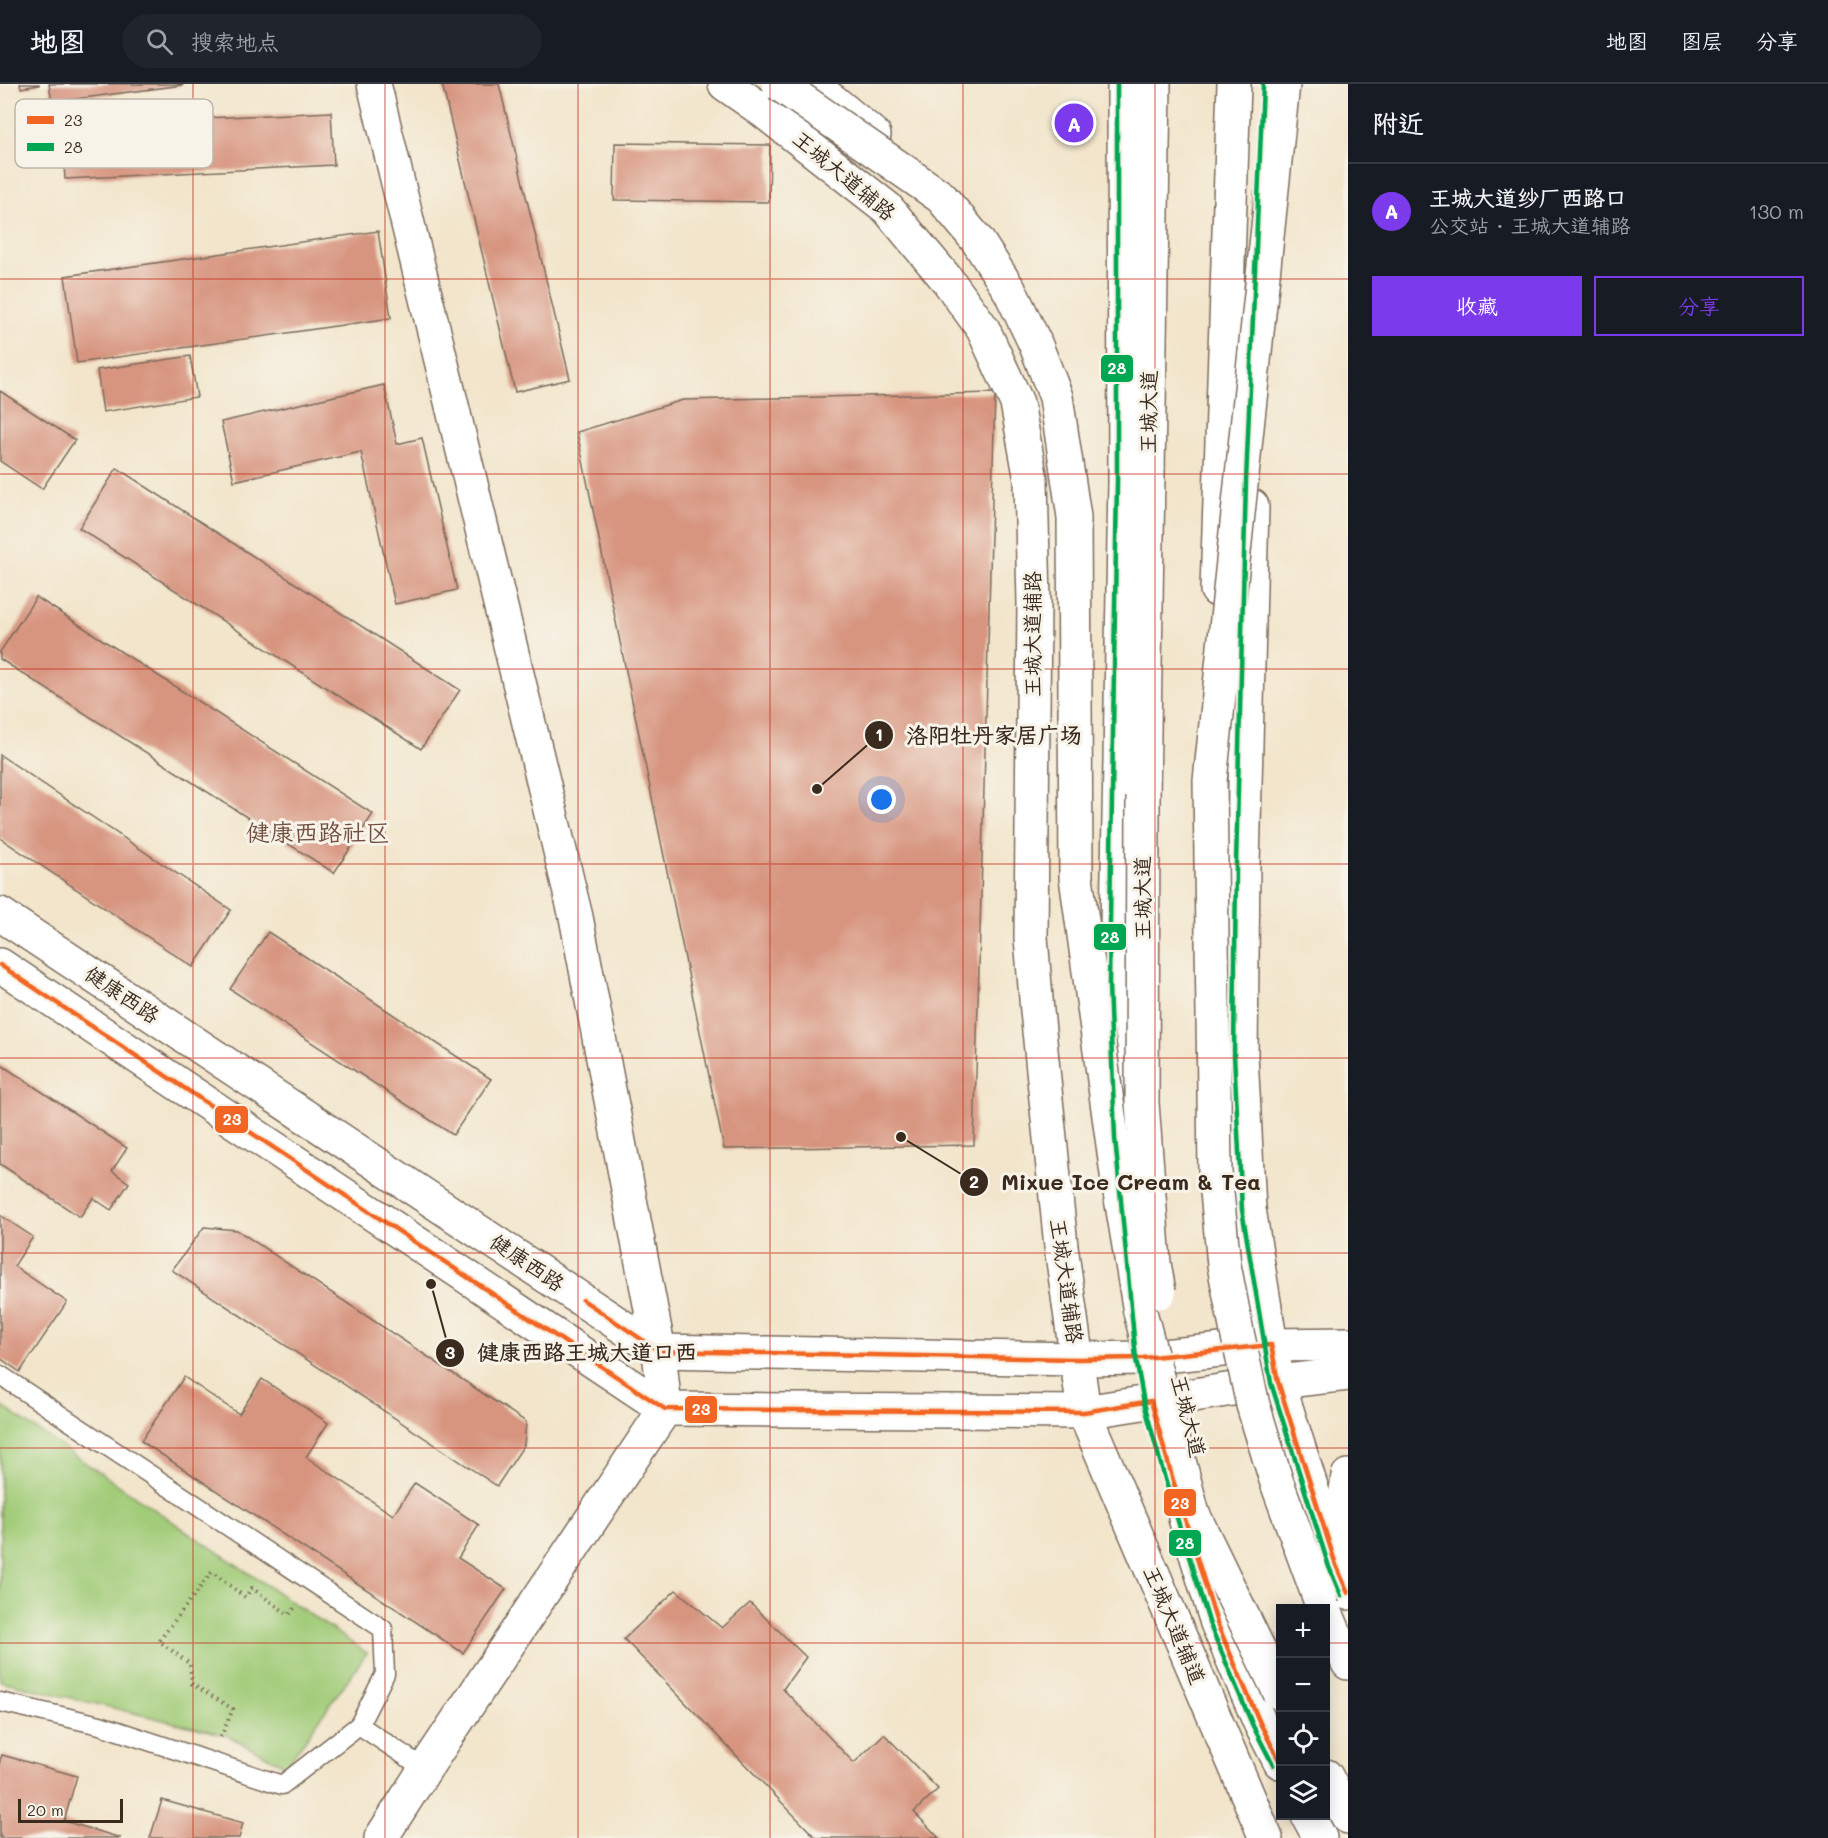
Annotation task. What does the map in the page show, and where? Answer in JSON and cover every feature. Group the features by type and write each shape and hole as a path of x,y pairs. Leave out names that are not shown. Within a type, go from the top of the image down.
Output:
{"main road":[{"path":"374,84 576,917 659,1351 665,1409 381,1838"},
{"name":"王城大道辅路","path":"725,84 762,110 887,208 949,282 983,329 1017,403 1031,480 1034,602 1031,937 1061,1246 1084,1412"},
{"path":"779,84 941,197"},
{"path":"810,84 902,158 941,197 977,240 1010,291 1035,343 1056,397 1074,517 1076,877 1117,1174 1140,1312 1193,1514 1276,1683"},
{"path":"1124,84 1125,481 1116,984 1122,1137 1143,1358 1151,1401 1217,1623 1260,1723 1276,1753"},
{"name":"王城大道","path":"1154,84 1143,808 1142,1092 1154,1263 1162,1312 1214,1513 1276,1680"},
{"path":"1221,84 1210,781 1215,1172 1224,1264 1253,1405 1276,1480 1321,1604"},
{"path":"1210,781 1234,84"},
{"path":"1271,84 1252,481 1240,1055 1249,1209 1278,1382 1342,1579"},
{"path":"1210,781 1283,84"},
{"name":"健康西路","path":"0,914 659,1351"},
{"name":"健康西路","path":"0,965 665,1409"},
{"path":"659,1351 1077,1359 1143,1358 1271,1346 1348,1344"},
{"path":"665,1409 1084,1412 1278,1382 1348,1374"},
{"name":"王城大道辅道","path":"1084,1412 1266,1838"},
{"path":"1342,1579 1348,1476"},
{"path":"1330,1622 1348,1662"},
{"path":"1330,1783 1348,1817"},
{"path":"1330,1809 1342,1838"},
{"path":"1311,1820 1320,1838"}],"lane":[{"path":"0,1375 383,1629 385,1674 359,1725 282,1785 100,1725 0,1702"},
{"path":"359,1725 425,1769"}],"path":[{"path":"210,1761 233,1709 192,1684 189,1664 159,1641 212,1572 245,1597 252,1588 289,1616 313,1582"}],"green space":[{"path":"0,1405 367,1653 286,1766 226,1735 0,1681"}],"building":[{"path":"20,84 39,84 39,85 21,88"},
{"path":"49,84 183,84 75,99 52,99"},
{"path":"442,84 499,84 570,379 515,392"},
{"path":"331,112 334,165 65,179 64,168 213,168 213,118"},
{"path":"615,143 770,145 769,202 614,200"},
{"path":"378,231 391,318 77,363 65,276"},
{"path":"190,356 197,397 103,412 97,370"},
{"path":"384,385 397,444 422,438 457,590 395,604 361,452 234,481 221,422"},
{"path":"0,391 75,440 42,489 0,461"},
{"path":"995,393 974,1145 724,1149 577,432 683,400"},
{"path":"117,468 460,690 421,749 79,528"},
{"path":"36,597 373,814 334,873 0,659 0,652"},
{"path":"0,755 231,910 193,967 0,838"},
{"path":"268,932 491,1079 453,1135 230,989"},
{"path":"0,1064 127,1148 112,1171 129,1183 111,1210 93,1198 80,1217 0,1164"},
{"path":"0,1215 33,1237 14,1266 67,1302 20,1372 0,1358"},
{"path":"204,1227 237,1230 526,1422 524,1445 497,1486 172,1270"},
{"path":"184,1377 239,1414 262,1379 328,1423 306,1457 393,1515 415,1483 479,1525 458,1558 506,1589 463,1653 141,1441"},
{"path":"676,1590 722,1628 750,1603 806,1657 783,1689 854,1763 884,1734 938,1789 914,1812 939,1838 816,1838 624,1639"},
{"path":"2,1755 77,1776 64,1821 121,1838 0,1838 0,1760"},
{"path":"162,1800 243,1823 239,1838 150,1838"}],"transit line":[{"name":"28","path":"1117,84 1117,481 1109,984 1115,1138 1136,1359 1144,1403 1210,1625 1253,1726 1273,1765"},
{"name":"28","path":"1263,84 1246,481 1236,864 1234,1055 1242,1210 1271,1383 1329,1567 1341,1596"},
{"name":"23","path":"0,965 665,1409 1084,1412 1151,1401 1217,1623 1276,1754"},
{"name":"23","path":"583,1300 659,1351 1077,1359 1143,1358 1271,1345 1278,1382 1336,1565 1348,1593"}],"place":[{"name":"王城大道纱厂西路口","path":"1074,123"},
{"name":"洛阳牡丹家居广场","path":"817,789"},
{"name":"Mixue Ice Cream & Tea","path":"901,1137"},
{"name":"健康西路王城大道口西","path":"431,1284"}],"district":[{"name":"健康西路社区","path":"318,833"}]}
